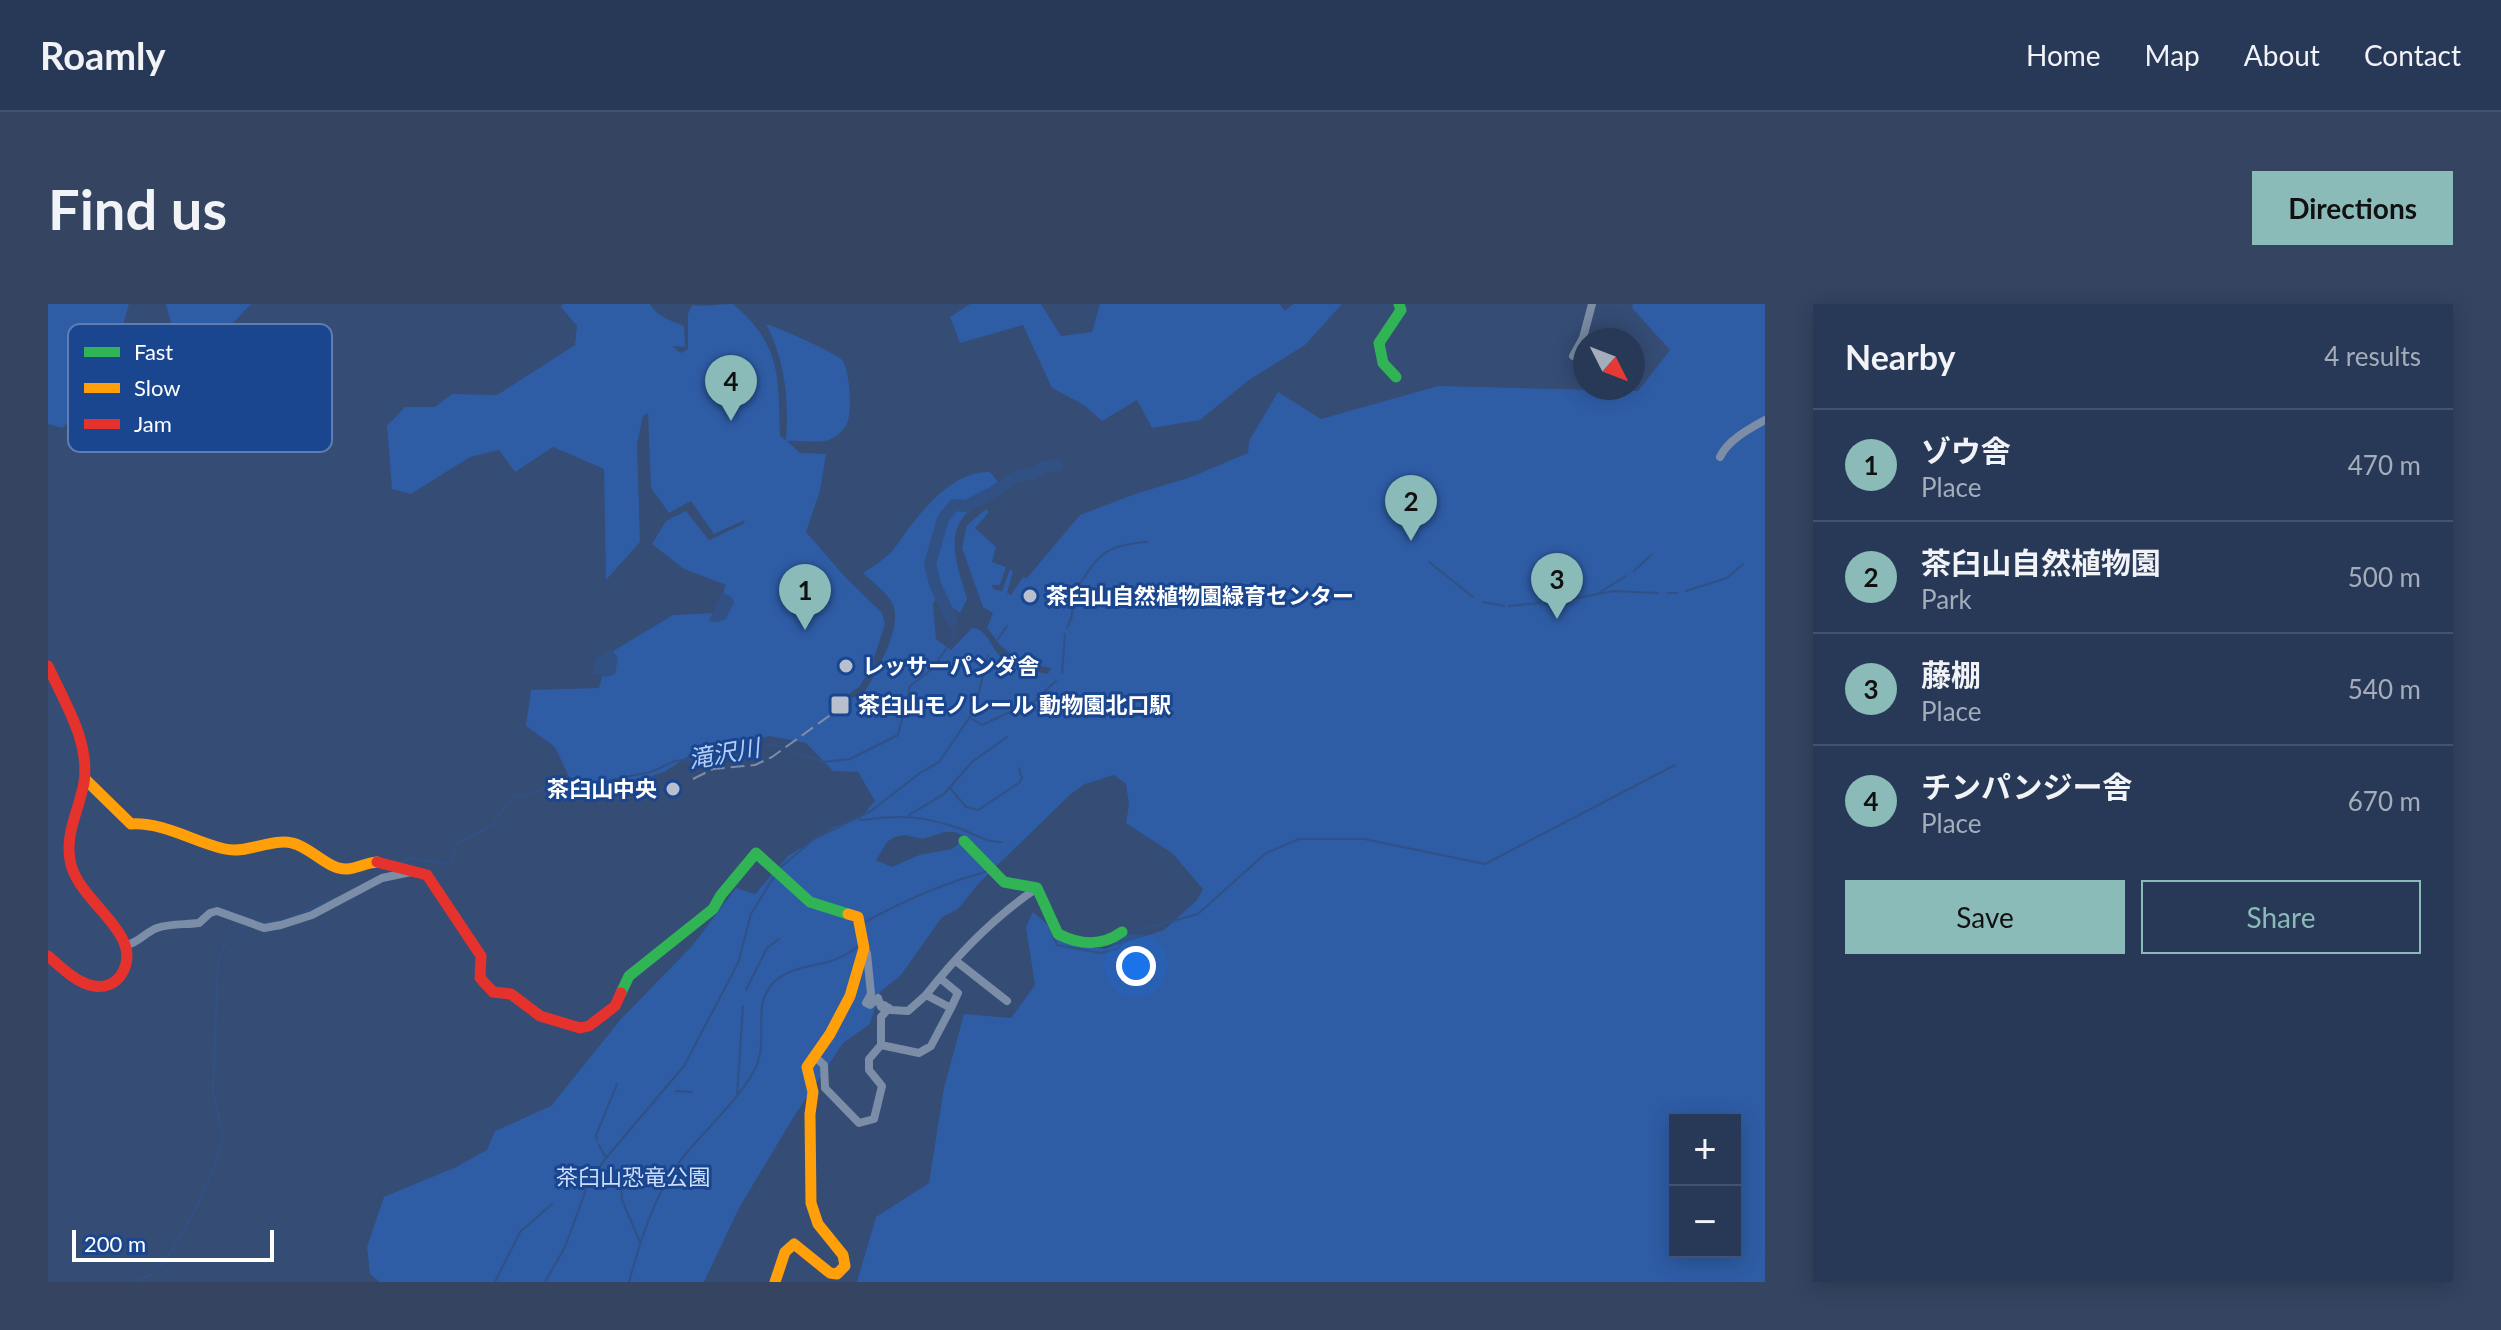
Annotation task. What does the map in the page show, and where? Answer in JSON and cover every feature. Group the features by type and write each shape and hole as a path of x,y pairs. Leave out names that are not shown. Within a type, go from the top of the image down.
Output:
{"street":[{"path":"1396,377 1383,363 1379,343 1401,310 1399,304"},
{"path":"1586,328 1592,304"},
{"path":"1720,457 1723,449 1765,420"},
{"path":"48,666 83,744 85,779 69,833 69,859 76,882 127,945 121,975 102,987 82,982 48,956"},
{"path":"85,779 131,824 149,823 207,845 233,851 291,842 300,844 312,854 328,859 340,868 350,869 362,863 378,862 427,875 478,950 483,983 493,992 511,994 540,1016 570,1027 589,1026 615,1006 629,976 713,909 756,853 810,902 858,917 867,953 871,994 866,1003 870,1005 878,998 881,1007 884,1005 897,1012 908,1011 1006,909 1037,888"},
{"path":"964,841 1004,882 1037,888 1058,934 1101,945 1122,932"},
{"path":"127,945 135,943 155,928 199,923 217,911 264,928 288,924 338,903 382,878 416,871"},
{"path":"775,1282 785,1252 794,1244 829,1274 837,1274 845,1266 843,1255 818,1224 811,1203 810,1114 813,1092 807,1067 847,1005 864,948"},
{"path":"956,961 1007,1001"},
{"path":"881,1045 909,1053 927,1050 958,993 941,979"},
{"path":"926,995 951,1008"},
{"path":"814,1056 824,1065 825,1088 859,1123 874,1119 882,1086 869,1070 869,1059 881,1045 881,1017 889,1008"}],"green space":[{"path":"48,304 129,304 123,324 68,324 68,423 62,428 48,424"},
{"path":"166,304 251,304 232,324 171,324"},
{"name":"茶臼山恐竜公園","path":"563,304 650,304 661,315 684,326 685,347 672,346 681,353 688,349 688,314 692,305 733,304 749,319 769,348 777,379 780,436 786,440 784,380 778,352 766,324 817,345 841,359 850,398 845,428 825,441 787,441 800,453 826,454 820,491 806,532 882,613 885,624 871,667 860,686 844,698 861,697 886,652 894,626 895,614 891,601 863,573 892,551 934,499 966,477 990,472 1004,489 971,509 957,529 955,552 967,599 960,613 937,596 933,604 936,639 951,650 972,628 977,629 1010,663 1048,674 1051,668 1020,661 1001,646 987,628 993,613 983,607 962,548 967,525 986,509 989,512 975,528 996,547 992,562 1006,567 1000,585 992,585 993,589 1002,591 1010,569 1013,571 1007,593 1011,595 1023,577 1027,578 1080,515 1191,477 1248,453 1249,441 1278,392 1321,419 1438,386 1573,389 1573,400 1645,400 1645,382 1670,350 1632,308 1633,304 1765,304 1765,1282 857,1282 876,1217 929,1183 944,1088 964,1014 1011,1018 1035,985 1026,927 1033,912 1070,944 1105,949 1164,930 1197,900 1203,889 1172,853 1126,823 1129,805 1126,784 1114,775 1085,784 1072,793 979,883 958,909 942,917 901,975 880,992 870,1024 843,1043 793,1118 739,1208 704,1282 380,1282 370,1274 367,1247 384,1197 456,1167 487,1150 495,1131 551,1106 621,1019 692,946 736,888 755,894 788,856 834,827 860,818 875,801 858,772 833,771 806,743 770,736 748,741 709,743 664,772 612,789 569,777 555,747 526,726 531,690 599,688 608,654 673,615 716,613 726,585 684,569 652,544 666,521 686,511 709,540 743,524 745,520 714,534 691,501 669,513 651,488 648,413 643,416 637,444 640,542 606,580 604,469 553,447 515,472 499,450 470,457 411,494 392,489 387,426 405,407 435,407 452,394 497,395 575,345 577,326 561,307","holes":["955,832 966,837 952,849 919,855 892,867 876,860 887,842 895,837 904,835 923,839"]},
{"path":"970,304 1041,304 1061,336 1092,332 1100,304 1280,304 1285,311 1293,304 1342,304 1305,345 1249,380 1200,420 1152,428 1137,400 1102,421 1084,405 1052,388 1023,325 960,343 950,317"}],"shaded area":[{"path":"722,592 732,597 734,603 725,620 709,621"},
{"path":"611,649 618,658 615,674 608,677 593,674 595,659"}],"waterway":[{"name":"滝沢川","path":"952,621 935,584 930,564 943,519 954,505 966,506 1017,476 1057,465"},
{"path":"1075,591 1103,554 1120,546 1147,542"},
{"path":"1634,571 1651,555"},
{"path":"1429,562 1473,597"},
{"path":"1686,591 1727,578 1743,564"},
{"path":"1597,594 1626,576"},
{"path":"1567,600 1613,591 1658,593"},
{"path":"1668,593 1677,593"},
{"path":"1067,628 1072,616 1073,597"},
{"path":"1545,603 1558,601"},
{"path":"1483,602 1504,606"},
{"path":"1509,606 1540,603"},
{"path":"998,639 1007,626"},
{"name":"滝沢川","path":"402,862 412,858 445,864 452,860 456,844 492,825 512,797 527,795 545,787 587,789 610,780 651,772 675,761 704,758 726,748 776,745 823,762 850,759 898,735 910,686 931,670 954,638 954,631"},
{"path":"1062,673 1065,634"},
{"path":"781,867 814,839 871,811 939,762 974,711 988,655"},
{"path":"1027,704 1056,681"},
{"path":"972,719 982,725 1021,707"},
{"path":"909,815 944,794 972,762 1007,737"},
{"path":"1039,903 1057,945 1101,953 1117,949 1132,932 1198,914 1266,853 1299,839 1364,839 1485,864 1675,765"},
{"path":"950,788 966,807 978,810 1019,783 1022,778 1019,768"},
{"path":"858,817 861,820 900,817 934,821 986,840 1002,842"},
{"path":"865,922 924,893 985,872"},
{"path":"545,1282 565,1247 588,1184 606,1158 684,1066 738,963 751,914 775,875"},
{"path":"259,923 285,920 336,898"},
{"path":"135,1282 153,1274 166,1260 196,1208 216,1162 223,1136 213,1091 218,964 225,945 245,927"},
{"path":"746,990 767,948 779,939"},
{"path":"629,1282 648,1221 669,1177 755,1069 761,1046 761,1013 767,992 774,982 787,973 835,960 857,947"},
{"path":"737,1096 743,1006"},
{"path":"597,1140 596,1135 617,1084"},
{"path":"676,1091 692,1092"},
{"path":"599,1145 606,1158"},
{"path":"621,1184 622,1200 640,1242"},
{"path":"495,1282 520,1232 552,1204"}],"railway":[{"path":"693,779 713,769 755,765 772,757 847,703"}],"traffic: fast":[{"path":"1396,377 1383,363 1379,343 1401,310 1399,304"},
{"path":"964,841 1004,882 1037,888 1058,934 1090,943 1122,932"},
{"path":"621,993 629,976 713,909 756,853 810,902 848,914"}],"traffic: slow":[{"path":"85,779 131,824 155,826 233,850 292,843 340,868 377,862"},
{"path":"775,1282 785,1252 794,1244 830,1273 837,1274 845,1266 843,1255 818,1224 811,1203 810,1114 813,1092 807,1067 830,1034 850,996 864,948 858,917 848,914"}],"traffic: jam":[{"path":"48,666 74,722 85,767 82,792 71,830 70,860 84,890 118,932 127,960 116,981 98,986 75,978 48,956"},
{"path":"377,862 427,875 481,956 480,978 493,992 511,994 540,1016 580,1028 589,1026 615,1006 621,993"}],"place":[{"name":"チンパンジー舎","path":"731,421"},
{"name":"茶臼山自然植物園","path":"1411,541"},
{"name":"茶臼山自然植物園緑育センター","path":"1030,596"},
{"name":"藤棚","path":"1557,619"},
{"name":"ゾウ舎","path":"805,630"},
{"name":"レッサーパンダ舎","path":"846,666"},
{"name":"茶臼山モノレール 動物園北口駅","path":"840,705"},
{"name":"茶臼山中央","path":"673,789"}]}
